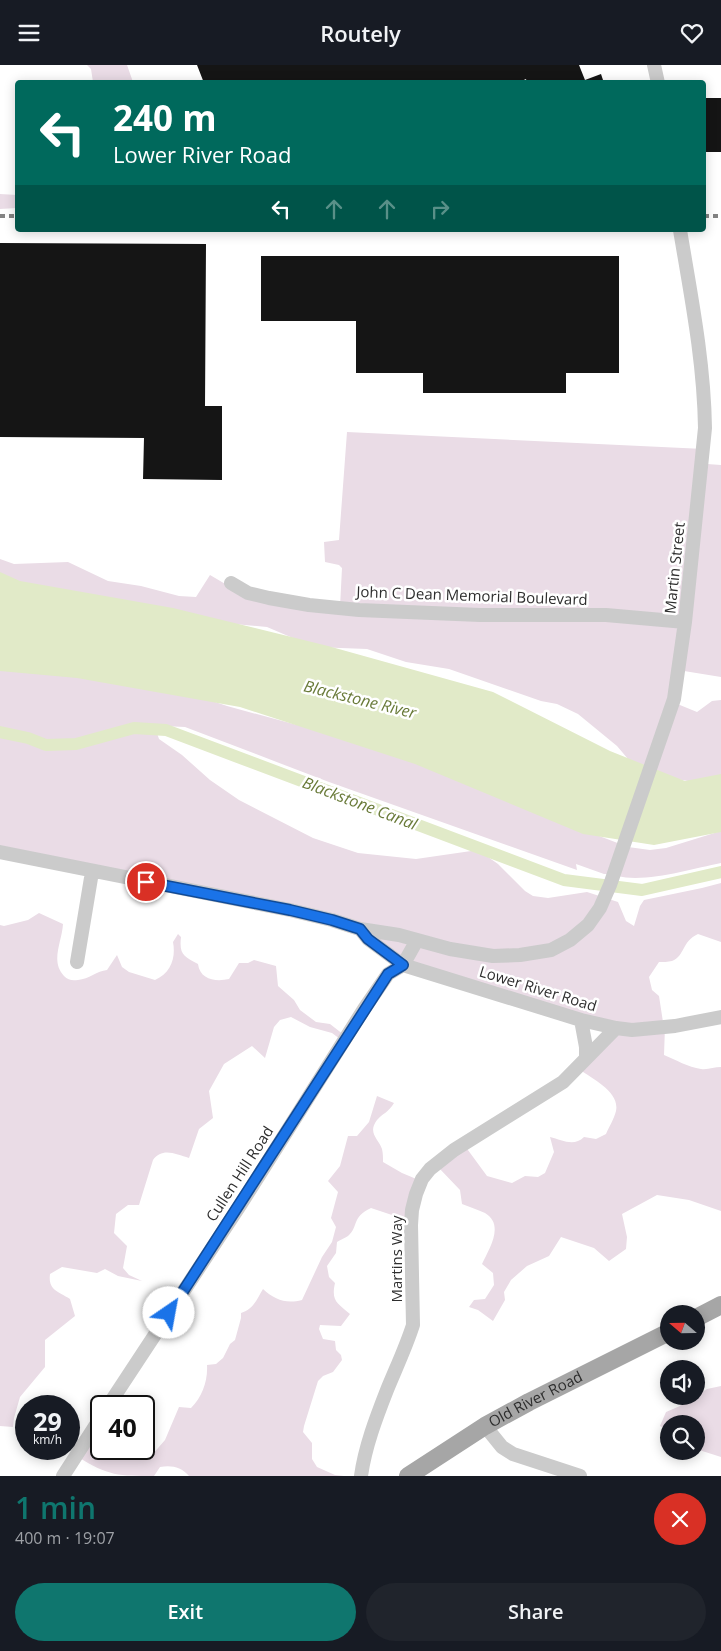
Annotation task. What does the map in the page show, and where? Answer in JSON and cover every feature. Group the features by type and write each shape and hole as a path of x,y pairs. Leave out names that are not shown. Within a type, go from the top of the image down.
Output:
{"main road":[{"path":"705,1313 721,1305"},
{"name":"Old River Road","path":"408,1476 485,1426 660,1336"}],"street":[{"path":"654,65 657,80"},
{"name":"Martin Street","path":"604,899 668,719 678,679 686,622 705,428 705,399 700,353 680,232"},
{"name":"John C Dean Memorial Boulevard","path":"230,583 248,593 269,598 309,605 359,610 480,615 606,615 686,622"},
{"name":"Lower River Road","path":"0,852 92,872 290,910 360,929 400,935 478,954 520,955 560,946 588,925 604,899"},
{"path":"77,962 92,872"},
{"name":"Lower River Road","path":"360,929 368,939 403,965 581,1020 632,1030 666,1027 721,1017"},
{"path":"403,965 417,940"},
{"name":"Cullen Hill Road","path":"115,1395 241,1204 364,1009 388,974 403,965"},
{"path":"581,1020 586,1058"},
{"name":"Martins Way","path":"361,1476 369,1441 413,1325 412,1218 416,1194 422,1179 430,1169 454,1150 563,1081 616,1028"},
{"path":"485,1426 502,1447 513,1454 580,1476"},
{"path":"63,1476 90,1434"}],"shaded area":[{"path":"87,65 127,65 132,80 93,80 91,69"},
{"path":"0,194 15,195 15,208 0,209"},
{"path":"347,432 704,449 707,464 721,465 721,677 684,671 675,703 697,712 712,701 721,700 721,775 694,782 652,775 634,766 617,746 578,714 557,704 541,701 449,669 406,662 367,649 314,647 267,627 212,622 0,587 0,559 14,564 68,562 108,581 141,586 179,596 196,597 210,575 227,585 340,607 342,568 339,565 325,562 324,542 339,540"},
{"path":"0,668 177,689 227,706 433,762 594,834 628,847 650,850 666,848 721,831 721,863 655,877 641,878 604,874 576,864 577,870 329,782 185,727 163,726 157,733 159,739 182,755 210,780 239,800 313,838 358,853 416,859 478,850 498,864 525,891 533,896 548,898 587,892 618,902 626,921 634,926 640,906 644,900 721,883 721,942 698,934 689,940 676,959 659,962 649,977 652,990 659,996 665,1027 664,1055 696,1068 721,1067 721,1211 689,1200 657,1195 622,1214 627,1237 626,1249 609,1261 594,1248 561,1237 549,1256 527,1266 511,1280 504,1292 505,1300 493,1321 478,1310 469,1307 474,1300 485,1299 494,1285 493,1273 482,1264 494,1237 494,1224 485,1213 462,1204 460,1190 438,1167 465,1146 487,1176 512,1183 525,1176 538,1177 545,1173 554,1152 550,1137 576,1142 584,1137 596,1139 606,1134 616,1111 614,1098 598,1082 580,1070 593,1052 605,1027 403,959 365,933 0,852"},
{"path":"39,913 63,924 57,958 58,964 64,976 74,980 107,970 117,955 122,967 129,972 155,980 169,969 174,954 173,942 178,934 181,937 181,948 184,954 198,964 202,974 209,979 229,979 239,963 248,963 254,960 276,966 278,986 294,1000 300,1010 316,1022 330,1024 348,1038 344,1042 332,1033 310,1027 291,1017 280,1020 274,1027 265,1058 252,1046 224,1064 209,1091 213,1118 199,1129 189,1158 174,1153 165,1153 157,1156 153,1160 139,1205 128,1205 116,1214 114,1233 127,1246 123,1268 129,1275 142,1281 118,1276 105,1269 97,1273 62,1267 50,1274 50,1284 57,1292 70,1299 75,1316 45,1340 45,1367 22,1395 15,1395 13,1427 0,1426 0,925 4,926 28,920"},
{"path":"377,1096 394,1103 377,1120 373,1129 381,1145 383,1162 402,1173 426,1183 413,1218 395,1216 371,1208 365,1211 358,1218 351,1233 337,1242 336,1253 327,1266 329,1277 335,1283 334,1294 336,1301 350,1314 341,1326 320,1325 319,1329 323,1339 335,1341 336,1350 341,1355 342,1360 333,1372 323,1376 318,1381 303,1432 312,1443 312,1459 317,1467 335,1475 344,1476 189,1476 176,1467 168,1466 160,1467 154,1476 132,1476 114,1474 80,1458 80,1454 89,1442 90,1460 155,1460 155,1452 165,1440 179,1407 191,1408 198,1399 205,1383 207,1365 216,1364 223,1358 230,1344 235,1340 241,1313 252,1307 263,1289 281,1300 291,1302 302,1300 322,1257 332,1242 336,1227 331,1218 338,1192 328,1181 340,1166 348,1136 357,1136 369,1122"},
{"path":"721,1386 721,1457 705,1452 705,1415 665,1415 666,1412 681,1405 705,1405 705,1390"}],"water":[{"name":"Blackstone River","path":"0,572 20,581 173,608 328,646 493,692 610,751 685,781 721,774 721,832 654,845 583,834 415,764 240,707 77,678 0,671"}],"building":[{"path":"197,65 579,65 585,80 526,79 203,80"},
{"path":"601,74 603,80 585,80"},
{"path":"706,98 721,98 721,152 706,152"},
{"path":"0,243 206,244 205,406 222,406 222,480 143,479 144,438 0,437"},
{"path":"261,256 619,256 619,373 566,373 566,393 423,393 423,373 356,373 356,321 261,321"}],"waterway":[{"name":"Blackstone Canal","path":"0,732 28,738 46,745 76,744 134,728 166,730 564,880 642,890 721,872"}],"railway":[{"path":"0,216 15,216"},
{"path":"706,216 721,216"}],"route":[{"path":"146,882 290,910 360,929 368,939 403,965 388,974 364,1009 241,1204 169,1313"}]}
